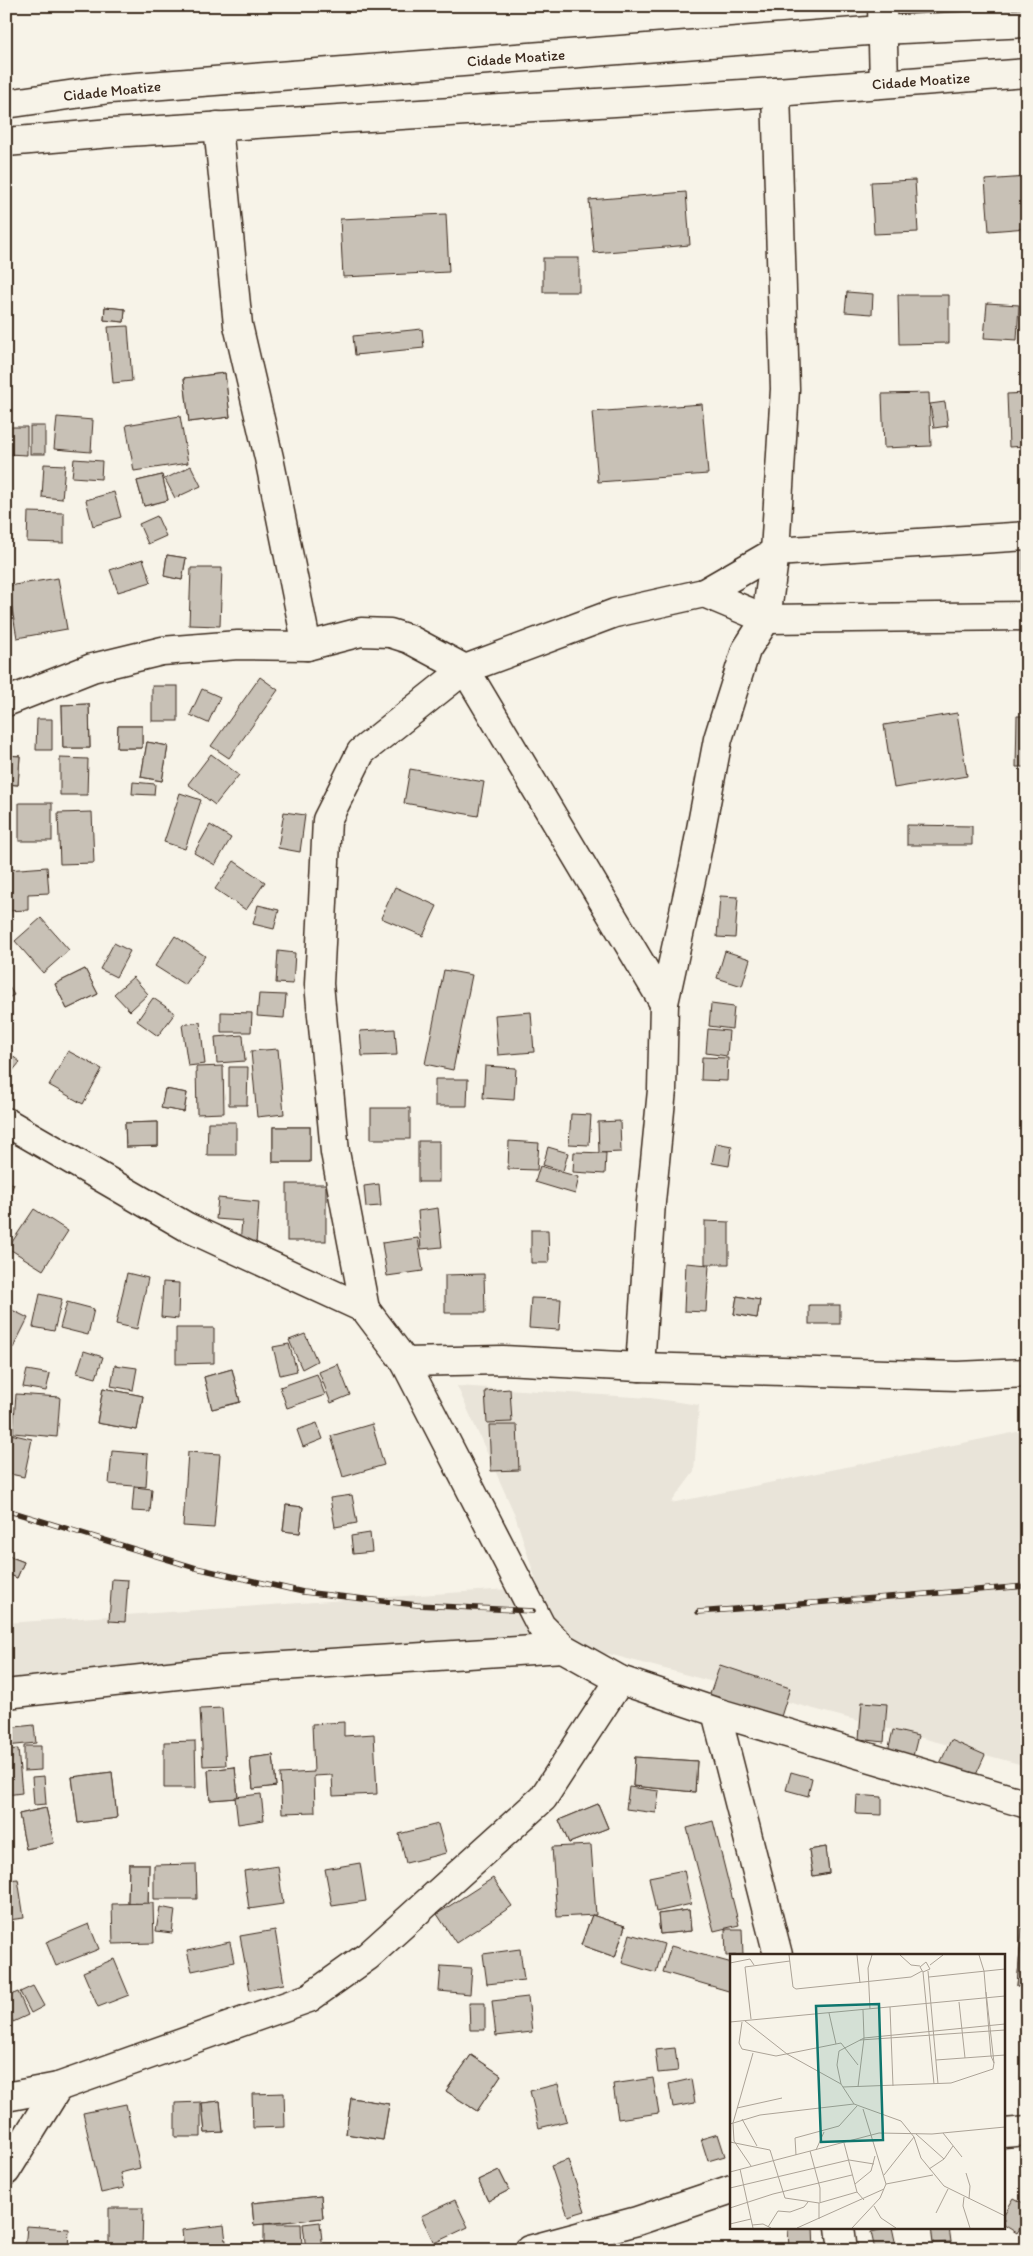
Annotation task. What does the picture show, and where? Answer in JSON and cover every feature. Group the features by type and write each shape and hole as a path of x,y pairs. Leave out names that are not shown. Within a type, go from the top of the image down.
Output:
{"main road":[{"name":"Cidade Moatize","path":"6,104 110,89 882,18 1027,23"},
{"path":"882,18 884,83"},
{"name":"Cidade Moatize","path":"6,142 112,133 776,92 1027,74"},
{"path":"640,1367 651,1202 662,1090 664,1003 694,866 718,738 746,650 766,619 775,552 785,389 776,92"},
{"path":"218,126 238,325 269,458 307,646"},
{"path":"1027,536 775,552 704,593 615,613 465,669 361,752 327,820 319,984 335,1152 365,1309 405,1362 541,1626 563,1648 620,1680 716,1712 1027,1804"},
{"path":"704,593 766,619 1027,616"},
{"path":"6,702 92,668 162,651 238,645 307,646 361,632 390,633 409,639 465,669 664,1003"},
{"path":"6,1122 188,1227 365,1309"},
{"path":"405,1362 503,1360 640,1367 958,1376 1027,1373"},
{"path":"6,1694 222,1670 563,1648"},
{"path":"6,2097 58,2087 309,1998 368,1956 543,1798 620,1680"},
{"path":"716,1712 778,1954"},
{"path":"6,2171 58,2087"},
{"path":"1006,2133 1027,2132"},
{"path":"529,2250 637,2221 730,2190"},
{"path":"840,2228 843,2250"}],"shaded area":[{"path":"457,1386 650,1398 699,1405 694,1472 671,1503 1027,1430 1027,1766 609,1654 6,1700 6,1623 538,1587 515,1515"}],"building":[{"path":"1027,177 1027,228 989,231 985,180"},
{"path":"915,180 918,232 874,234 871,182"},
{"path":"686,192 690,245 594,253 589,200"},
{"path":"446,214 449,272 343,277 340,219"},
{"path":"543,258 579,258 579,292 543,292"},
{"path":"847,292 873,294 872,314 845,312"},
{"path":"898,295 949,295 949,343 899,344"},
{"path":"987,303 1019,305 1017,340 984,338"},
{"path":"105,307 125,309 124,322 104,320"},
{"path":"105,307 125,309 124,322 104,320"},
{"path":"128,326 132,381 113,383 108,327"},
{"path":"422,329 424,348 355,355 353,336"},
{"path":"225,373 230,417 189,422 184,378"},
{"path":"225,373 230,417 189,422 184,378"},
{"path":"929,393 931,446 884,448 882,394"},
{"path":"1027,393 1027,446 1009,447 1007,394"},
{"path":"945,402 948,426 934,428 930,404"},
{"path":"702,404 708,474 598,482 592,412"},
{"path":"180,416 188,463 134,471 126,425"},
{"path":"57,417 93,420 91,452 54,449"},
{"path":"30,426 45,426 45,454 30,454"},
{"path":"7,427 27,427 27,455 7,454"},
{"path":"74,459 102,461 101,479 72,477"},
{"path":"44,464 65,465 62,499 42,497"},
{"path":"191,466 201,486 175,498 165,479"},
{"path":"162,475 168,500 144,506 137,481"},
{"path":"162,475 168,500 144,506 137,481"},
{"path":"114,492 121,517 93,526 86,500"},
{"path":"28,512 64,513 64,543 27,542"},
{"path":"157,516 166,536 148,544 139,524"},
{"path":"1023,545 1027,545 1027,634 1023,634"},
{"path":"167,555 186,558 182,580 164,576"},
{"path":"167,555 186,558 182,580 164,576"},
{"path":"143,559 151,582 118,592 110,570"},
{"path":"191,568 222,568 220,626 189,625"},
{"path":"58,578 67,629 17,638 8,586"},
{"path":"260,677 278,690 229,758 211,746"},
{"path":"152,686 178,686 178,721 152,721"},
{"path":"202,689 220,697 208,723 190,715"},
{"path":"89,704 90,748 63,748 62,705"},
{"path":"89,704 90,748 63,748 62,705"},
{"path":"957,713 967,776 894,788 884,725"},
{"path":"1017,716 1027,716 1027,767 1016,767"},
{"path":"37,719 52,719 52,750 36,750"},
{"path":"118,726 142,726 142,748 117,748"},
{"path":"118,726 142,726 142,748 117,748"},
{"path":"147,742 168,746 162,781 141,777"},
{"path":"147,742 168,746 162,781 141,777"},
{"path":"211,754 239,775 215,805 188,784"},
{"path":"6,755 20,756 18,785 6,784"},
{"path":"6,755 20,756 18,785 6,784"},
{"path":"60,758 88,759 87,795 60,795"},
{"path":"410,769 484,782 478,816 404,803"},
{"path":"133,782 155,784 154,795 132,794"},
{"path":"180,793 201,800 185,849 164,842"},
{"path":"19,803 52,803 52,841 19,841"},
{"path":"92,812 94,863 60,864 58,813"},
{"path":"284,812 305,815 300,852 278,848"},
{"path":"210,825 231,838 215,865 194,853"},
{"path":"907,825 972,826 972,845 907,845"},
{"path":"234,861 265,882 246,910 215,889"},
{"path":"47,867 49,893 28,894 28,910 6,911 6,870"},
{"path":"395,887 437,906 423,936 381,918"},
{"path":"720,896 738,897 735,938 717,937"},
{"path":"258,905 279,910 274,929 253,924"},
{"path":"41,918 69,950 43,973 15,941"},
{"path":"175,936 205,956 185,985 155,966"},
{"path":"114,943 130,951 116,977 100,969"},
{"path":"278,951 295,953 293,984 276,983"},
{"path":"725,951 750,959 742,986 717,978"},
{"path":"85,969 98,994 67,1009 55,984"},
{"path":"85,969 98,994 67,1009 55,984"},
{"path":"444,970 472,975 453,1070 425,1064"},
{"path":"133,977 148,994 130,1011 114,994"},
{"path":"6,982 14,995 6,999"},
{"path":"259,994 286,995 284,1018 257,1016"},
{"path":"153,998 175,1013 158,1036 137,1021"},
{"path":"711,1004 734,1007 732,1029 709,1026"},
{"path":"221,1012 252,1013 251,1032 221,1032"},
{"path":"531,1012 534,1052 498,1055 495,1015"},
{"path":"200,1022 205,1064 188,1066 182,1025"},
{"path":"395,1029 397,1055 362,1056 360,1031"},
{"path":"708,1029 729,1031 727,1056 706,1053"},
{"path":"243,1035 245,1061 217,1063 215,1037"},
{"path":"278,1049 284,1114 257,1117 251,1051"},
{"path":"6,1051 20,1062 6,1079"},
{"path":"68,1051 102,1069 83,1104 49,1085"},
{"path":"702,1057 728,1058 727,1081 701,1080"},
{"path":"223,1066 224,1113 197,1114 196,1067"},
{"path":"485,1066 516,1068 514,1100 483,1098"},
{"path":"229,1067 248,1067 247,1105 229,1105"},
{"path":"435,1079 468,1079 467,1106 435,1106"},
{"path":"165,1089 187,1093 184,1112 161,1108"},
{"path":"165,1089 187,1093 184,1112 161,1108"},
{"path":"371,1108 410,1108 410,1139 371,1139"},
{"path":"571,1114 591,1115 589,1145 569,1144"},
{"path":"620,1121 621,1152 599,1153 598,1122"},
{"path":"158,1122 158,1146 126,1147 125,1123"},
{"path":"158,1122 158,1146 126,1147 125,1123"},
{"path":"208,1122 236,1122 236,1155 207,1155"},
{"path":"273,1127 310,1127 310,1162 273,1162"},
{"path":"273,1127 310,1127 310,1162 273,1162"},
{"path":"418,1141 439,1141 439,1182 418,1182"},
{"path":"509,1141 539,1143 537,1170 508,1169"},
{"path":"716,1143 732,1146 729,1166 712,1163"},
{"path":"548,1147 568,1153 563,1171 543,1165"},
{"path":"574,1152 606,1153 605,1174 573,1172"},
{"path":"540,1166 579,1177 575,1194 535,1182"},
{"path":"6,1181 14,1184 6,1203"},
{"path":"287,1184 326,1184 326,1241 287,1241"},
{"path":"379,1184 381,1206 366,1207 364,1186"},
{"path":"218,1198 259,1202 256,1244 240,1243 242,1221 216,1219"},
{"path":"438,1208 442,1247 421,1249 418,1211"},
{"path":"34,1209 68,1231 43,1270 8,1248"},
{"path":"705,1221 729,1222 729,1264 705,1264"},
{"path":"531,1230 548,1230 549,1263 531,1263"},
{"path":"418,1238 423,1271 387,1276 382,1243"},
{"path":"686,1263 709,1265 706,1312 684,1311"},
{"path":"127,1273 148,1278 137,1329 116,1324"},
{"path":"484,1274 485,1313 445,1313 445,1275"},
{"path":"163,1282 179,1283 178,1319 161,1317"},
{"path":"40,1294 62,1299 54,1331 33,1327"},
{"path":"737,1296 760,1300 757,1318 734,1314"},
{"path":"737,1296 760,1300 757,1318 734,1314"},
{"path":"531,1298 561,1299 559,1330 529,1328"},
{"path":"67,1302 94,1309 88,1335 60,1328"},
{"path":"809,1305 840,1305 840,1324 809,1324"},
{"path":"10,1309 28,1318 13,1348 6,1345 6,1316"},
{"path":"176,1328 214,1328 214,1363 176,1364"},
{"path":"305,1334 317,1361 302,1369 289,1340"},
{"path":"289,1344 297,1371 280,1375 273,1347"},
{"path":"84,1351 103,1357 96,1378 77,1373"},
{"path":"338,1364 350,1395 331,1403 319,1372"},
{"path":"115,1365 137,1368 133,1390 111,1386"},
{"path":"232,1369 240,1402 212,1409 204,1377"},
{"path":"232,1369 240,1402 212,1409 204,1377"},
{"path":"27,1370 50,1374 46,1391 23,1387"},
{"path":"317,1374 325,1395 287,1408 280,1387"},
{"path":"103,1388 143,1396 137,1430 97,1423"},
{"path":"103,1388 143,1396 137,1430 97,1423"},
{"path":"510,1389 512,1422 487,1423 485,1391"},
{"path":"16,1394 60,1397 57,1437 13,1433"},
{"path":"317,1423 323,1439 303,1447 297,1430"},
{"path":"372,1424 384,1465 343,1477 331,1436"},
{"path":"489,1425 517,1425 519,1470 491,1471"},
{"path":"6,1433 32,1439 24,1477 6,1473"},
{"path":"112,1451 148,1454 146,1487 109,1484"},
{"path":"188,1452 220,1454 214,1528 183,1526"},
{"path":"134,1487 152,1489 150,1512 132,1511"},
{"path":"352,1495 357,1523 335,1527 330,1498"},
{"path":"286,1505 303,1507 300,1533 283,1531"},
{"path":"286,1505 303,1507 300,1533 283,1531"},
{"path":"370,1533 372,1552 353,1554 351,1536"},
{"path":"6,1555 24,1562 17,1578 6,1573"},
{"path":"6,1555 24,1562 17,1578 6,1573"},
{"path":"112,1579 128,1580 125,1622 109,1621"},
{"path":"720,1665 790,1688 779,1723 708,1700"},
{"path":"862,1702 887,1704 884,1742 859,1739"},
{"path":"222,1708 226,1765 203,1766 200,1709"},
{"path":"344,1722 344,1736 374,1734 377,1794 333,1796 332,1775 314,1776 315,1812 282,1813 280,1774 314,1772 312,1724"},
{"path":"34,1725 36,1743 6,1746 6,1728"},
{"path":"893,1730 918,1736 912,1760 887,1755"},
{"path":"1027,1738 1027,1762 1019,1742"},
{"path":"951,1740 985,1755 970,1788 936,1772"},
{"path":"195,1741 196,1788 164,1788 164,1742"},
{"path":"24,1746 41,1746 41,1770 24,1771"},
{"path":"18,1749 22,1793 6,1795 6,1750"},
{"path":"273,1755 276,1786 253,1789 250,1758"},
{"path":"273,1755 276,1786 253,1789 250,1758"},
{"path":"635,1757 697,1761 695,1792 633,1786"},
{"path":"635,1757 697,1761 695,1792 633,1786"},
{"path":"235,1767 238,1798 210,1800 208,1770"},
{"path":"235,1767 238,1798 210,1800 208,1770"},
{"path":"112,1772 117,1818 78,1823 72,1777"},
{"path":"112,1772 117,1818 78,1823 72,1777"},
{"path":"791,1772 812,1778 808,1796 786,1790"},
{"path":"44,1776 46,1804 34,1805 32,1777"},
{"path":"629,1787 659,1791 656,1813 626,1809"},
{"path":"261,1794 264,1820 238,1824 235,1797"},
{"path":"857,1795 882,1797 882,1815 856,1814"},
{"path":"598,1804 608,1828 569,1843 559,1820"},
{"path":"598,1804 608,1828 569,1843 559,1820"},
{"path":"46,1808 54,1843 26,1849 19,1814"},
{"path":"46,1808 54,1843 26,1849 19,1814"},
{"path":"713,1821 739,1925 714,1931 687,1828"},
{"path":"438,1824 446,1853 406,1863 399,1834"},
{"path":"591,1845 596,1915 557,1917 552,1847"},
{"path":"826,1847 829,1873 813,1876 809,1850"},
{"path":"826,1847 829,1873 813,1876 809,1850"},
{"path":"360,1863 366,1901 332,1906 325,1869"},
{"path":"129,1864 149,1864 148,1904 128,1903"},
{"path":"129,1864 149,1864 148,1904 128,1903"},
{"path":"196,1864 197,1899 154,1899 154,1865"},
{"path":"278,1866 283,1904 249,1909 244,1871"},
{"path":"684,1870 691,1904 656,1912 649,1877"},
{"path":"493,1878 512,1906 456,1943 437,1914"},
{"path":"18,1879 24,1918 8,1920 6,1880"},
{"path":"153,1903 154,1943 113,1944 112,1904"},
{"path":"160,1907 175,1910 172,1933 156,1931"},
{"path":"689,1910 691,1931 660,1934 658,1914"},
{"path":"689,1910 691,1931 660,1934 658,1914"},
{"path":"592,1915 625,1926 615,1957 581,1945"},
{"path":"592,1915 625,1926 615,1957 581,1945"},
{"path":"89,1924 99,1949 56,1966 46,1942"},
{"path":"1022,1928 1027,1929 1027,1987 1017,1986"},
{"path":"1022,1928 1027,1929 1027,1987 1017,1986"},
{"path":"725,1929 742,1929 743,1954 730,1954 730,1956 726,1956"},
{"path":"275,1930 284,1984 250,1990 240,1936"},
{"path":"630,1934 664,1944 656,1973 622,1963"},
{"path":"230,1942 234,1962 192,1971 187,1951"},
{"path":"671,1946 730,1962 730,1991 663,1972"},
{"path":"520,1949 524,1980 487,1984 483,1954"},
{"path":"114,1959 129,1995 98,2007 83,1972"},
{"path":"441,1966 472,1968 470,1994 439,1991"},
{"path":"33,1986 44,2006 31,2013 20,1992"},
{"path":"18,1992 28,2015 13,2022 6,2006 6,1997"},
{"path":"528,1997 532,2032 496,2036 492,2001"},
{"path":"469,2003 485,2003 485,2030 470,2030"},
{"path":"675,2048 678,2071 658,2073 655,2050"},
{"path":"471,2055 501,2075 477,2111 446,2091"},
{"path":"471,2055 501,2075 477,2111 446,2091"},
{"path":"653,2078 659,2113 618,2119 613,2084"},
{"path":"691,2079 695,2103 673,2107 669,2084"},
{"path":"558,2084 567,2121 539,2128 530,2091"},
{"path":"284,2093 285,2127 253,2128 252,2094"},
{"path":"351,2098 389,2104 383,2140 346,2134"},
{"path":"351,2098 389,2104 383,2140 346,2134"},
{"path":"220,2101 223,2132 205,2133 202,2103"},
{"path":"220,2101 223,2132 205,2133 202,2103"},
{"path":"201,2102 201,2137 175,2137 175,2103"},
{"path":"126,2104 140,2168 120,2173 124,2188 101,2193 83,2113"},
{"path":"718,2134 725,2156 708,2161 701,2139"},
{"path":"568,2160 585,2211 568,2216 551,2166"},
{"path":"499,2170 509,2190 488,2201 478,2180"},
{"path":"499,2170 509,2190 488,2201 478,2180"},
{"path":"321,2196 323,2218 254,2225 252,2203"},
{"path":"321,2196 323,2218 254,2225 252,2203"},
{"path":"1014,2198 1027,2205 1027,2217 1017,2233 1006,2226 1006,2211"},
{"path":"455,2200 468,2227 434,2243 421,2216"},
{"path":"109,2208 143,2208 142,2248 109,2248"},
{"path":"320,2222 323,2250 306,2250 303,2224"},
{"path":"264,2224 301,2224 302,2250 264,2250"},
{"path":"224,2225 227,2250 184,2250 182,2230"},
{"path":"27,2226 69,2229 68,2250 25,2250"},
{"path":"788,2228 813,2228 814,2250 789,2250"},
{"path":"892,2228 896,2246 875,2250 871,2232"},
{"path":"931,2228 949,2228 951,2242 933,2243"}],"railway":[{"path":"6,1510 196,1568 303,1592 417,1605 533,1611"},
{"path":"698,1612 1027,1586"}]}
